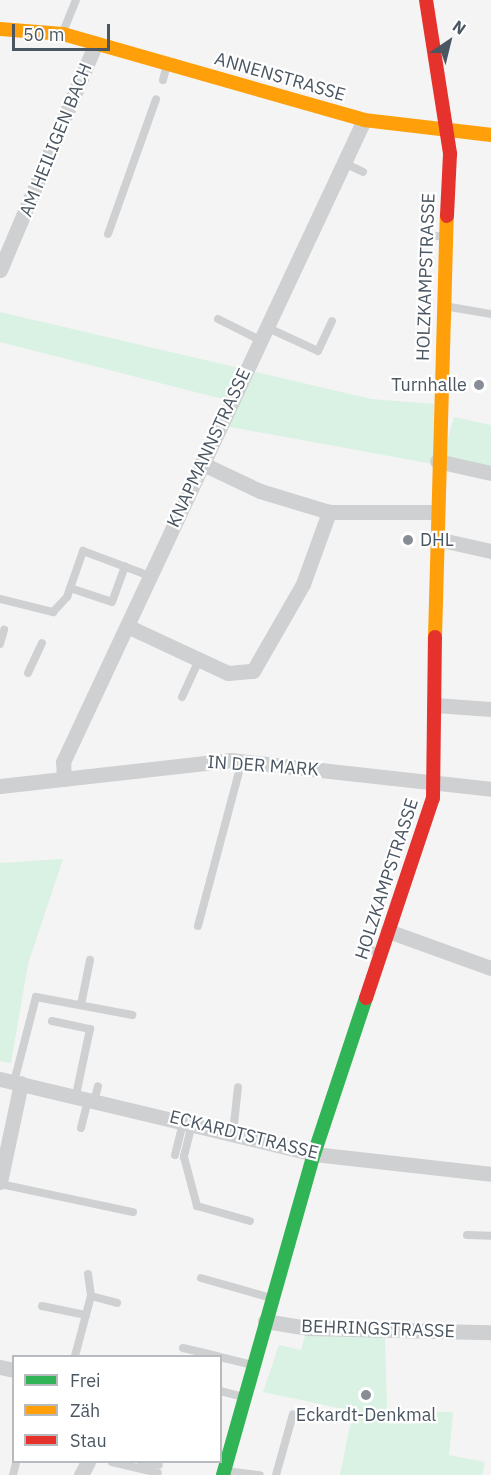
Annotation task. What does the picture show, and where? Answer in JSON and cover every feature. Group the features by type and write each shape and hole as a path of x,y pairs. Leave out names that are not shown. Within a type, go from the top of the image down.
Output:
{"street":[{"name":"HOLZKAMPSTRASSE","path":"224,1473 271,1298 314,1154 388,932 434,781 437,460 442,306 438,236 447,129 426,0"},
{"name":"ANNENSTRASSE","path":"0,29 63,34 364,120 491,135"},
{"name":"AM HEILIGEN BACH","path":"0,270 96,43"},
{"name":"KNAPMANNSTRASSE","path":"64,779 63,762 101,668 127,626 201,463 364,120"},
{"path":"437,460 491,473"},
{"path":"201,463 269,495 329,512 437,512"},
{"path":"127,626 199,660 238,675 258,668 315,559 329,512"},
{"path":"437,539 491,551"},
{"path":"435,705 491,710"},
{"name":"IN DER MARK","path":"0,786 242,761 491,789"},
{"path":"388,932 491,968"},
{"path":"0,1183 12,1082"},
{"name":"ECKARDTSTRASSE","path":"12,1082 79,1095 314,1154 392,1157 491,1174"},
{"name":"BEHRINGSTRASSE","path":"265,1321 308,1328 491,1332"}],"lane":[{"path":"63,34 76,0"},
{"path":"163,80 167,63"},
{"path":"108,234 156,99"},
{"path":"344,163 363,171"},
{"path":"442,306 491,314"},
{"path":"218,320 318,351 332,321"},
{"path":"0,599 53,612 70,588 83,551 150,576"},
{"path":"70,588 112,602 125,566"},
{"path":"0,644 4,630"},
{"path":"28,673 42,643"},
{"path":"182,697 199,660"},
{"path":"198,926 242,761"},
{"path":"366,948 381,953"},
{"path":"81,1005 90,960"},
{"path":"12,1082 36,997 132,1015"},
{"path":"52,1021 90,1029 79,1095 81,1128"},
{"path":"233,1133 237,1087"},
{"path":"175,1155 188,1121"},
{"path":"188,1121 185,1163 197,1206 250,1221"},
{"path":"0,1183 133,1212"},
{"path":"467,1235 491,1236"},
{"path":"75,1355 91,1296 88,1274"},
{"path":"201,1278 271,1298"},
{"path":"91,1296 117,1303"},
{"path":"42,1306 86,1315"},
{"path":"183,1348 211,1355"},
{"path":"222,1358 253,1365"},
{"path":"222,1392 244,1397"},
{"path":"276,1475 293,1414"},
{"path":"13,1475 16,1463"},
{"path":"124,1463 158,1469 145,1463"},
{"path":"224,1473 260,1475"}],"green space":[{"path":"0,312 371,399 434,404 433,464 225,426 238,403 0,342"},
{"path":"454,417 491,425 491,467 443,456"},
{"path":"63,859 28,964 11,1063 0,1061 0,863"},
{"path":"305,1336 385,1337 387,1411 453,1412 449,1455 485,1462 482,1475 340,1475 353,1411 263,1392 279,1345 301,1350"}],"traffic: fast":[{"path":"223,1475 314,1154 366,998"}],"traffic: slow":[{"path":"0,29 63,34 364,120 491,135"},
{"path":"435,637 447,216"}],"traffic: jam":[{"path":"426,0 450,154 447,216"},
{"path":"366,998 433,798 435,637"}],"place":[{"name":"Turnhalle","path":"479,385"},
{"name":"DHL","path":"408,540"},
{"name":"Eckardt-Denkmal","path":"366,1395"}]}
